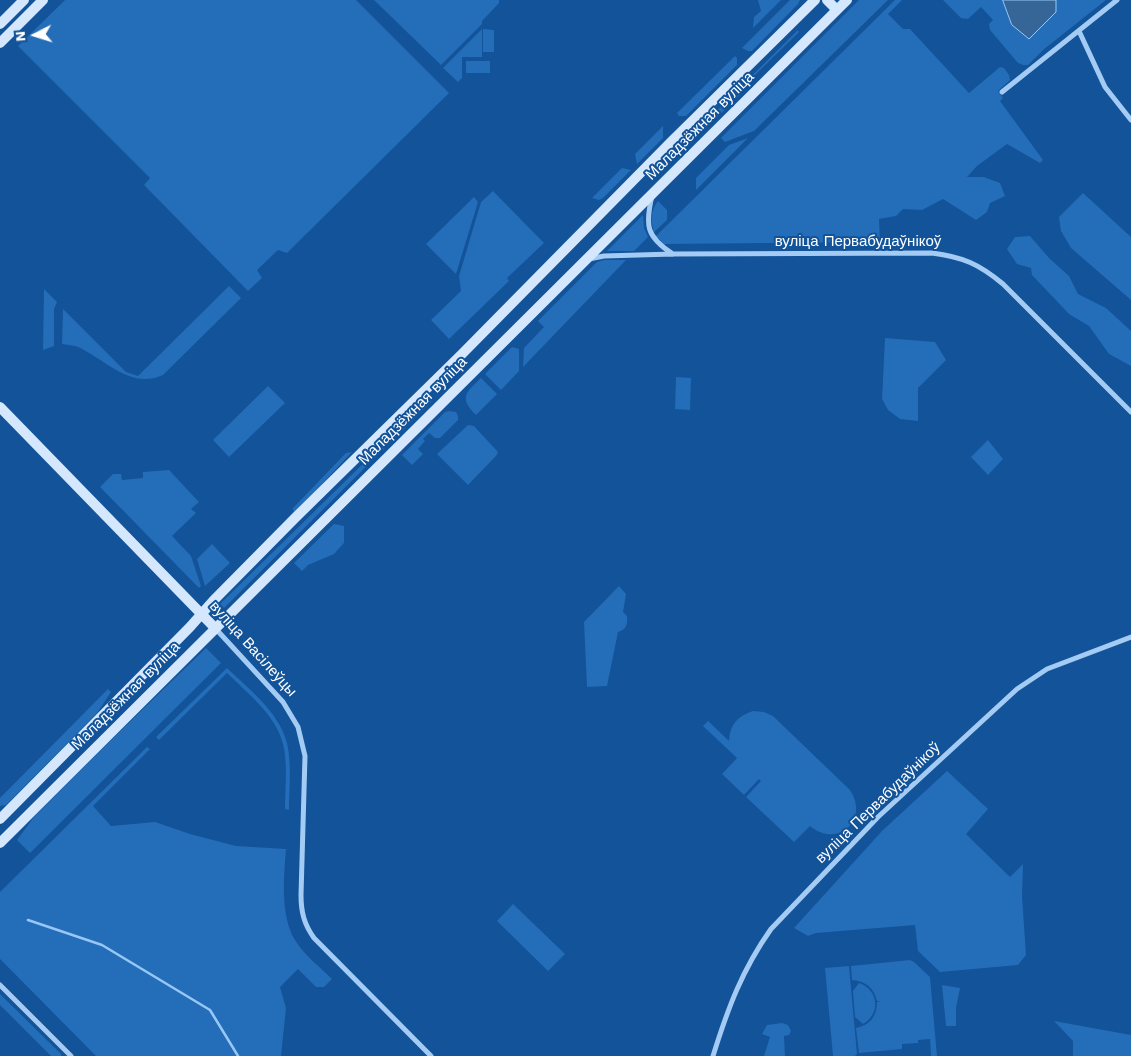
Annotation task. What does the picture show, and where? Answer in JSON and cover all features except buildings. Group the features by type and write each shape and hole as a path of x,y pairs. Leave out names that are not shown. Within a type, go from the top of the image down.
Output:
{"main road":[{"path":"0,24 24,0"},
{"path":"0,43 43,0"},
{"name":"Маладзёжная вуліца","path":"0,818 295,518 462,354 671,142 815,0"},
{"path":"827,0 837,10"},
{"name":"Маладзёжная вуліца","path":"0,843 847,0"},
{"name":"вуліца Васілеўцы","path":"0,408 215,628"},
{"path":"0,818 13,830"}],"street":[{"path":"1002,92 1117,0"},
{"path":"1079,31 1104,87 1131,120"},
{"path":"652,194 647,215 648,226 652,236 660,246 673,254"},
{"name":"вуліца Первабудаўнікоў","path":"586,260 604,256 673,254 932,253 970,261 986,270 1003,284 1131,412"},
{"name":"вуліца Васілеўцы","path":"215,628 283,702 298,727 305,756 300,895 305,925 314,938 431,1056"},
{"name":"вуліца Первабудаўнікоў","path":"713,1056 728,1008 757,949 771,929 878,817 1024,684 1047,669 1131,637"},
{"path":"0,986 71,1056"}],"shaded area":[{"path":"65,0 356,0 449,93 287,253 278,250 257,270 262,278 248,291 144,185 150,178 18,46"},
{"path":"374,0 499,0 499,3 482,21 482,24 441,65"},
{"path":"758,0 781,0 753,28 754,17 761,11"},
{"path":"790,0 800,0 752,51 742,48"},
{"path":"859,0 888,0 754,131 725,142 721,138"},
{"path":"895,0 902,0 888,14 903,29 910,29 969,93 1000,67 1004,68 1010,80 998,91 1003,98 1000,101 1043,160 1040,163 1007,144 977,166 967,177 984,177 1000,183 1005,196 990,203 987,212 976,220 943,199 922,210 903,209 896,216 879,219 880,242 664,244 656,236"},
{"path":"943,0 1003,0 1012,25 1056,12 1056,0 1106,0 1043,50 1028,65 1023,65 1018,63 990,30 989,24 993,20 981,7 968,19 961,18"},
{"path":"1003,0 1056,0 1056,12 1029,39 1012,25"},
{"path":"482,29 482,57 462,57 462,78 458,82 443,68"},
{"path":"483,29 494,30 494,52 483,52"},
{"path":"798,30 799,32 754,76 740,95 655,178 652,175"},
{"path":"735,56 737,58 737,65 686,116 679,116 677,113"},
{"path":"466,61 490,61 490,73 466,73"},
{"path":"663,126 663,138 637,164 635,154"},
{"path":"748,138 696,190 696,178 729,145"},
{"path":"622,168 631,170 603,198 599,200 592,198"},
{"path":"493,191 544,243 507,278 509,281 449,339 431,320 461,291 459,276 481,202"},
{"path":"1083,193 1131,237 1131,300 1071,248 1061,231 1059,217"},
{"path":"474,197 478,202 456,274 426,244"},
{"path":"658,201 667,210 667,220 654,232 652,216"},
{"path":"643,215 644,228 648,237 634,251 607,251"},
{"path":"1030,236 1049,258 1069,276 1078,294 1106,308 1131,331 1131,366 1109,354 1089,326 1069,314 1032,275 1031,268 1017,264 1007,249 1015,237"},
{"path":"604,260 626,260 523,367 524,348 544,327 538,321 597,262"},
{"path":"229,286 241,298 163,375 151,379 129,376 78,347 62,344 63,309 126,372 138,376"},
{"path":"44,289 57,302 54,309 54,346 43,350"},
{"path":"885,338 935,342 946,360 918,388 918,421 900,419 888,410 882,399"},
{"path":"512,347 519,349 519,371 501,390 485,374"},
{"path":"676,377 691,378 690,410 675,409"},
{"path":"481,378 497,394 476,415 467,404 466,396"},
{"path":"268,386 285,403 229,457 213,440"},
{"path":"430,398 431,402 224,608 220,604"},
{"path":"445,412 456,412 458,420 440,438 435,438 429,433 423,439 425,441 418,449 423,454 412,465 402,455"},
{"path":"468,425 474,426 498,452 468,485 437,454"},
{"path":"988,440 1003,459 988,475 971,457"},
{"path":"352,452 296,512 293,511 293,508 346,453"},
{"path":"169,470 199,502 191,509 196,513 172,536 191,556 201,586 199,588 100,487 113,474 121,474 122,480 143,478 143,472"},
{"path":"334,524 344,526 344,543 334,554 308,565 302,571 294,563"},
{"path":"212,544 230,563 205,586 197,559"},
{"path":"619,586 626,594 623,612 627,616 627,624 623,630 618,632 607,686 587,687 584,622"},
{"path":"206,648 221,663 30,853 17,840 34,817"},
{"path":"227,668 270,711 283,732 287,743 289,759 289,810 285,809 285,760 283,744 279,733 260,705 227,673 159,740 156,737"},
{"path":"108,689 111,692 97,713 6,805 0,806 0,798"},
{"path":"753,711 764,712 773,716 850,790 855,801 856,812 848,828 840,833 830,834 820,832 810,826 794,842 746,797 761,781 759,779 744,795 722,774 737,758 703,726 708,721 729,741 733,725 743,715"},
{"path":"147,747 150,749 93,806 111,826 155,822 190,834 236,846 286,849 284,896 290,930 303,951 332,979 324,987 316,987 298,969 280,987 286,1008 281,1056 96,1056 0,959 0,892"},
{"path":"947,771 988,809 966,834 1010,877 1023,864 1022,896 1026,955 1018,965 940,972 918,951 915,925 816,933 808,936 794,928 882,831"},
{"path":"513,904 565,954 548,971 497,921"},
{"path":"910,960 930,977 937,1056 931,1056 930,1039 918,1040 918,1043 902,1044 902,1049 859,1053 856,1028 865,1025 872,1019 876,1012 877,1002 881,1001 877,1001 874,992 869,986 852,980 851,966"},
{"path":"849,966 857,1054 855,1056 833,1056 825,968"},
{"path":"859,983 871,991 875,1002 873,1014 863,1024 855,1017 853,991"},
{"path":"942,985 960,988 956,1008 956,1026 946,1026"},
{"path":"0,994 61,1056 51,1056 0,1005"},
{"path":"1054,1021 1131,1035 1131,1056 1073,1056 1073,1041"},
{"path":"782,1023 788,1025 791,1031 789,1035 784,1036 785,1056 764,1056 770,1037 762,1034 767,1025"}],"waterway":[{"path":"28,920 102,945 210,1010 238,1056"}]}
